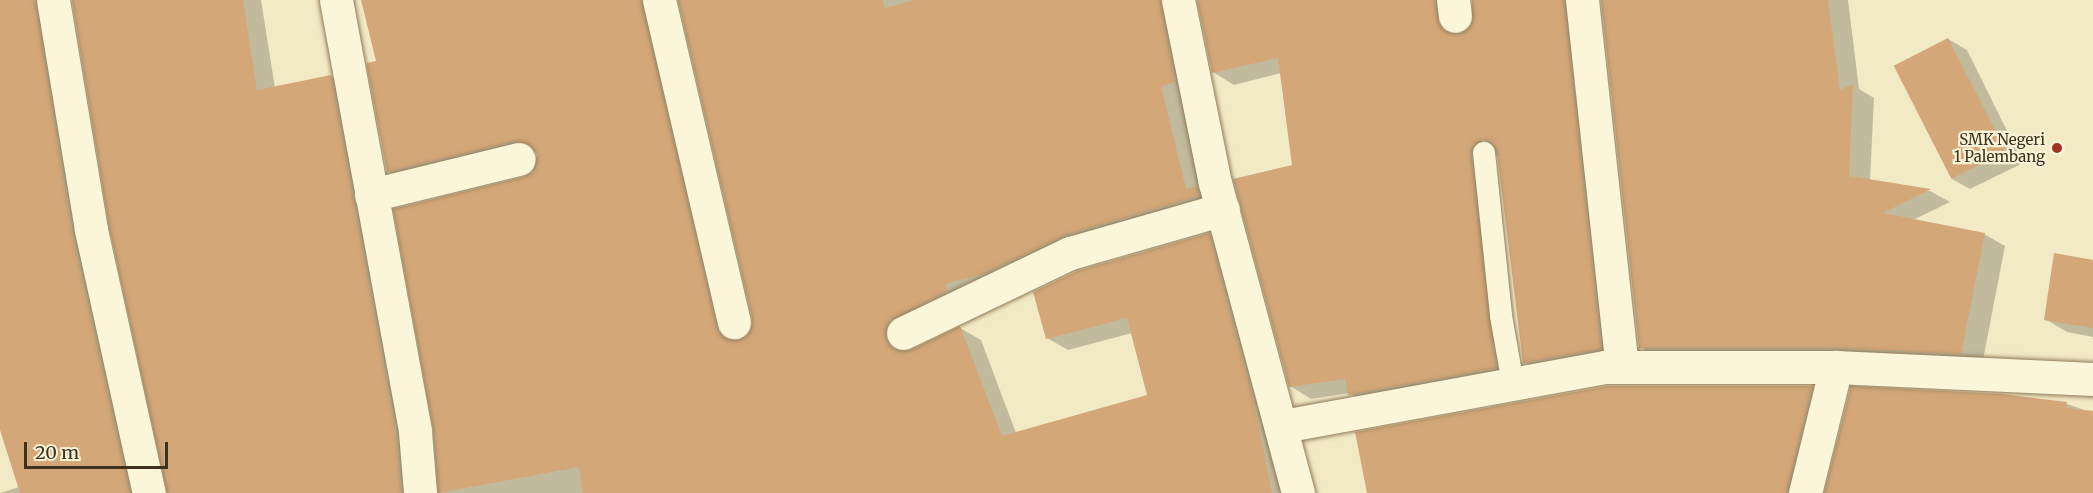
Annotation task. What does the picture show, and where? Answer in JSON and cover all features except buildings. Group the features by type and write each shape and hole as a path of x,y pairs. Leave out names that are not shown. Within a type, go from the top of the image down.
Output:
{"street":[{"path":"53,0 92,230 149,493"},
{"path":"336,0 415,432 420,493"},
{"path":"659,0 734,322"},
{"path":"1178,0 1223,209 1283,426 1298,493"},
{"path":"1582,0 1622,367"},
{"path":"371,195 519,159"},
{"path":"903,333 1070,253 1223,209"},
{"path":"1283,426 1513,384 1622,367 1836,367 2093,379"},
{"path":"1805,493 1836,367"}],"lane":[{"path":"1484,153 1501,316 1513,384"}],"place":[{"name":"SMK Negeri 1 Palembang","path":"2057,148"}]}
